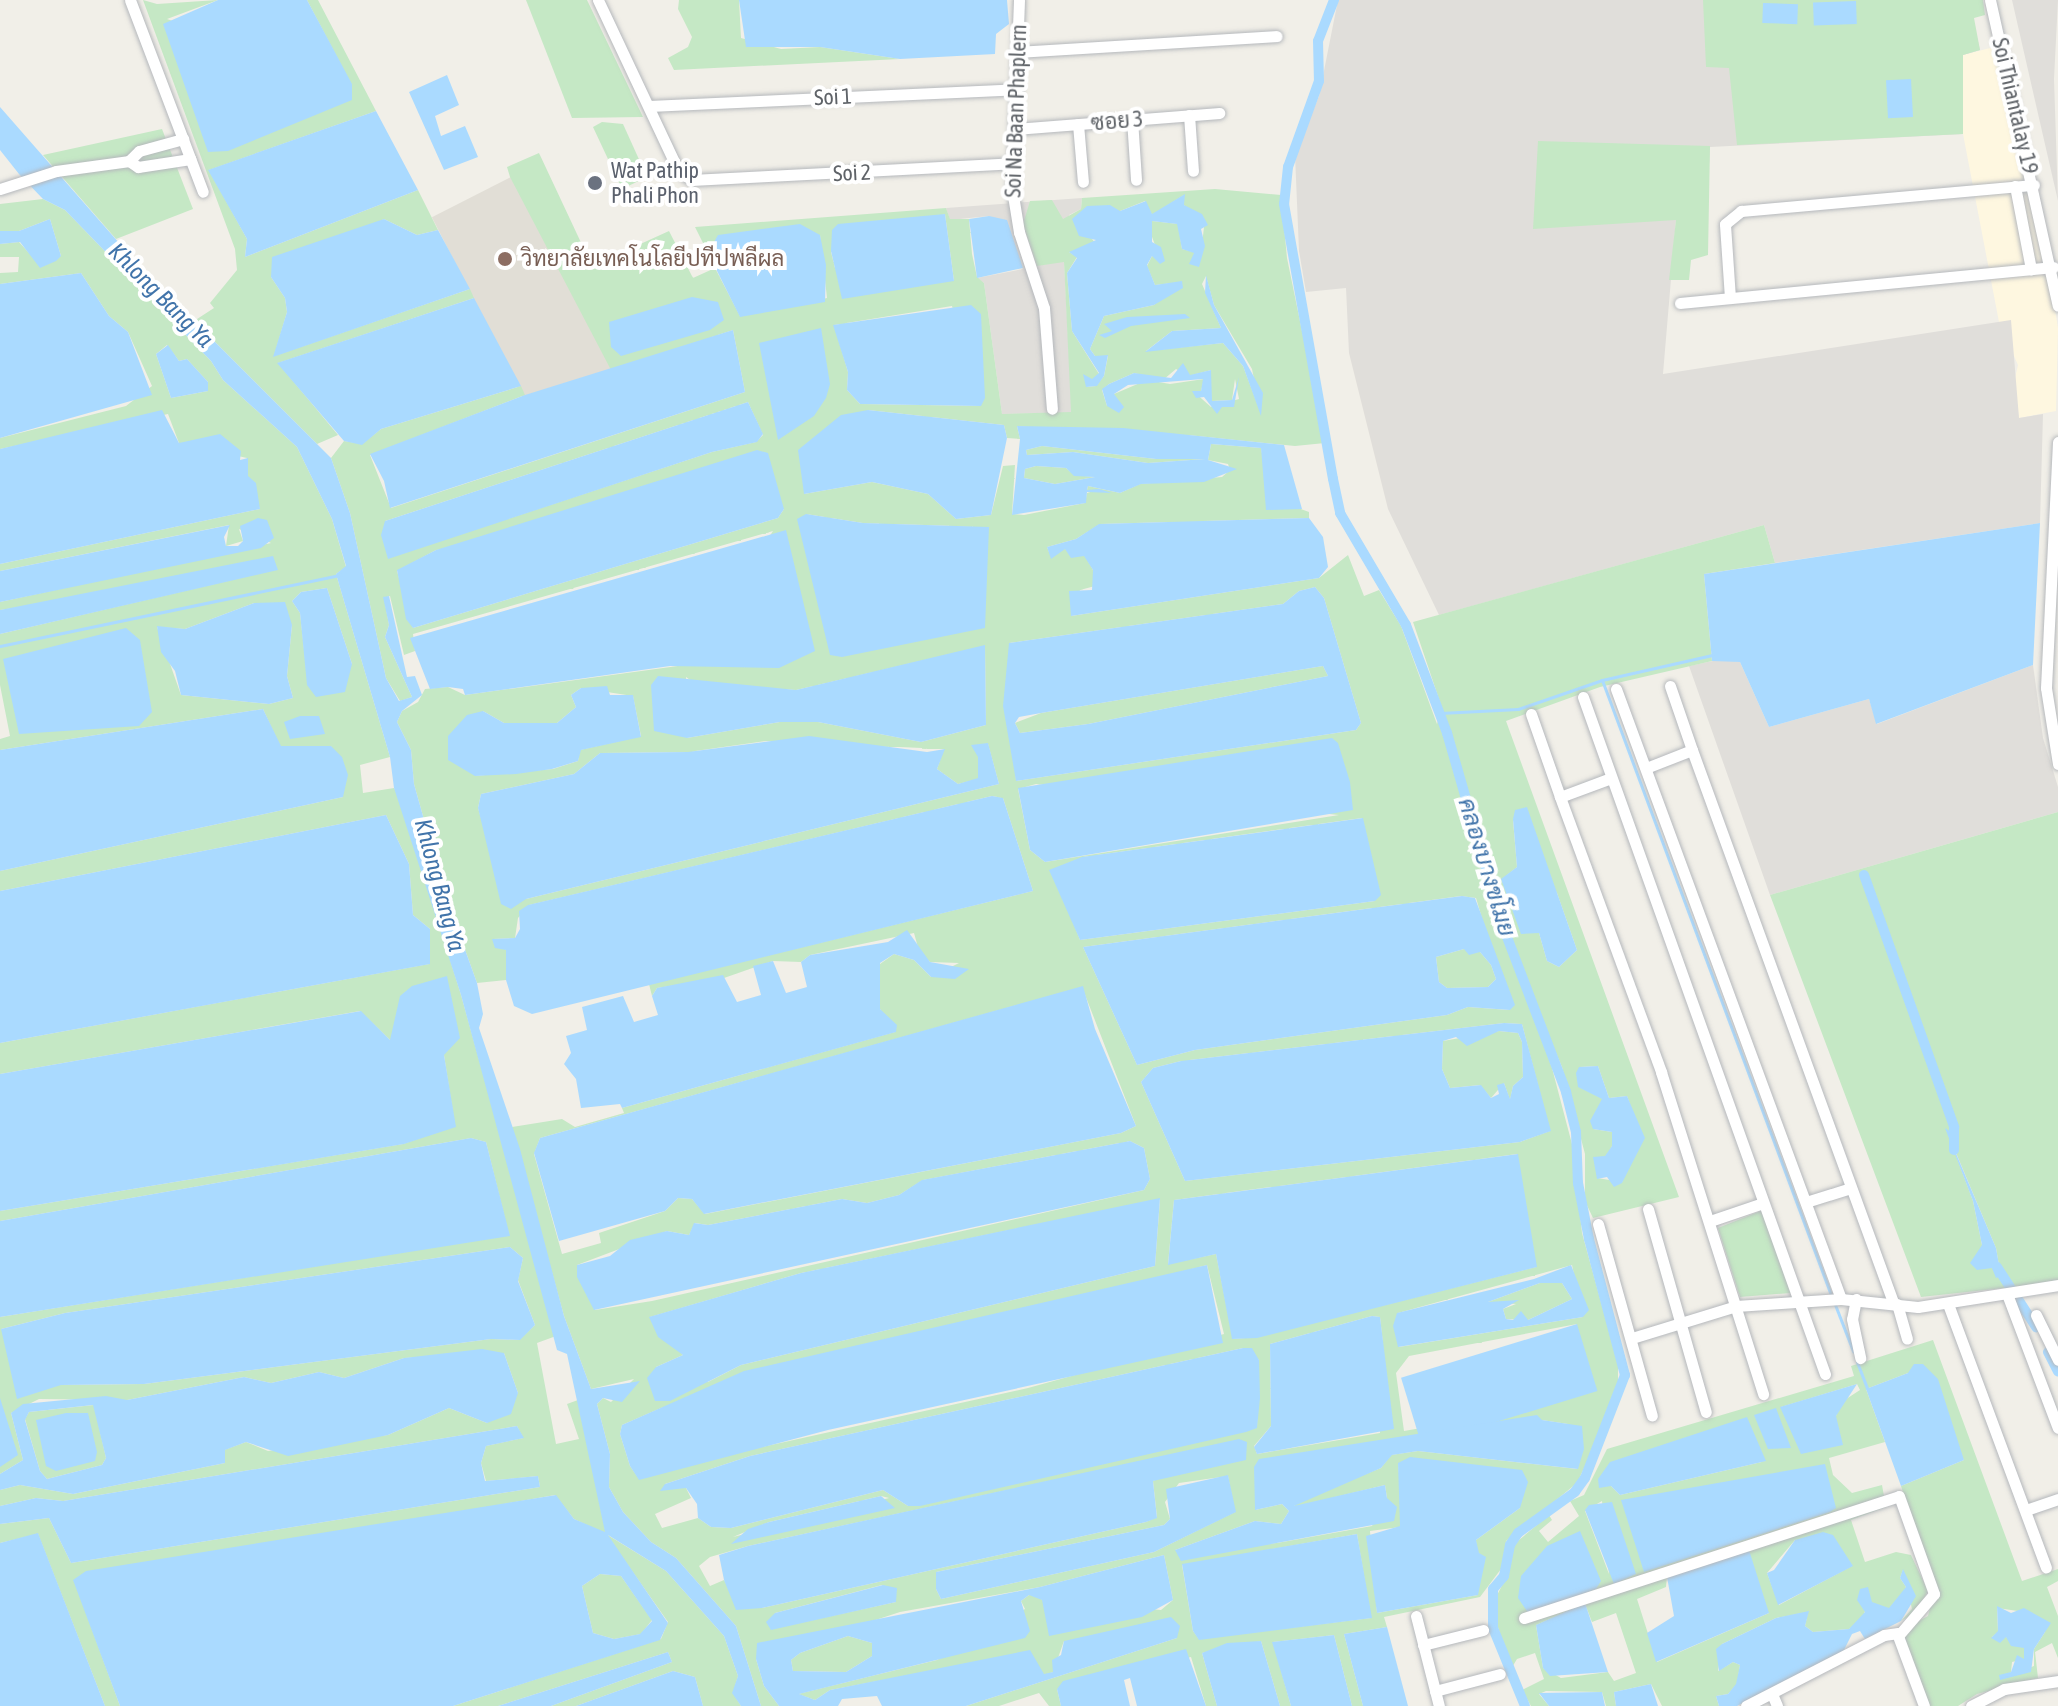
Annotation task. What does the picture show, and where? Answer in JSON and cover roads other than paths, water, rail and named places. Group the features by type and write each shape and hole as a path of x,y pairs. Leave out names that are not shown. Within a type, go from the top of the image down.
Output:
{"street":[{"path":"130,0 203,192"},
{"path":"598,0 649,106"},
{"name":"Soi Na Baan Phaplern","path":"1019,0 1012,163 1014,214 1044,308 1052,409"},
{"name":"Soi Thiantalay 19","path":"1990,0 2053,267 2058,306"},
{"path":"1018,52 1277,36"},
{"name":"Soi 1","path":"649,106 1017,89"},
{"name":"Soi 2","path":"649,106 678,170 692,180 1012,163"},
{"name":"ซอย 3","path":"1015,129 1219,113"},
{"path":"1189,115 1193,171"},
{"path":"1132,119 1136,180"},
{"path":"1078,124 1083,182"},
{"path":"0,189 56,171 129,161 139,151 183,139"},
{"path":"129,161 138,167 190,159"},
{"path":"1730,298 1725,224 1733,214 2034,185"},
{"path":"2015,186 2031,269"},
{"path":"1680,303 2053,267"},
{"path":"2058,442 2046,688 2058,764"},
{"path":"1670,686 1907,1339"},
{"path":"1616,689 1806,1202 1835,1299"},
{"path":"1583,697 1825,1374"},
{"path":"1531,714 1710,1221 1763,1394"},
{"path":"1646,768 1692,750"},
{"path":"1560,797 1611,778"},
{"path":"1806,1202 1851,1188"},
{"path":"1710,1221 1763,1203"},
{"path":"1648,1209 1706,1412"},
{"path":"1598,1224 1652,1416"},
{"path":"1632,1338 1736,1306 1835,1299 1948,1304 2058,1285"},
{"path":"2007,1294 2058,1428"},
{"path":"1856,1299 1852,1319 1860,1358"},
{"path":"1948,1304 2046,1567"},
{"path":"2036,1315 2058,1360"},
{"path":"1524,1618 1899,1496 1934,1594 1898,1633 1884,1635 1746,1706"},
{"path":"2026,1510 2058,1499"},
{"path":"1416,1616 1439,1706"},
{"path":"1423,1645 1483,1630"},
{"path":"1898,1633 1924,1706"},
{"path":"1435,1691 1500,1674"},
{"path":"1971,1706 2004,1689 2058,1681"},
{"path":"1772,1694 1777,1706"}],"water":[{"path":"218,0 307,0 352,84 352,100 228,151 208,152 163,24"},
{"path":"739,0 1007,0 1009,24 996,34 995,54 900,59 820,47 746,47"},
{"path":"1856,1 1857,24 1814,25 1813,3"},
{"path":"1763,3 1798,4 1797,24 1762,23"},
{"path":"447,75 459,105 435,116 441,136 465,126 478,157 444,170 409,92"},
{"path":"1911,79 1913,117 1888,118 1886,80"},
{"name":"Khlong Bang Ya","path":"0,107 141,268 331,458 350,513 386,678 399,701 412,697 385,637 389,625 383,597 389,596 407,677 415,676 422,695 402,711 397,722 411,750 414,784 444,891 477,983 483,1014 479,1028 520,1149 564,1316 591,1389 640,1381 622,1402 603,1398 597,1404 610,1454 609,1487 623,1512 651,1542 676,1558 736,1626 761,1706 741,1706 732,1693 738,1676 724,1636 666,1571 608,1535 668,1623 660,1640 453,1706 120,1706 73,1580 86,1571 556,1495 574,1519 605,1532 567,1354 557,1350 461,995 394,788 390,757 336,574 346,566 332,519 297,447 223,380 211,361 65,210 43,199 0,150","holes":["600,1574 621,1576 652,1621 640,1634 614,1639 593,1633 582,1586"]},
{"path":"376,111 418,190 245,257 247,239 208,170"},
{"path":"1185,194 1184,205 1202,214 1208,225 1201,229 1205,246 1199,267 1189,264 1194,253 1182,249 1177,224 1152,221 1152,242 1161,247 1165,261 1160,264 1152,256 1147,265 1155,285 1182,281 1183,288 1154,305 1104,316 1090,349 1095,356 1108,355 1104,376 1097,386 1086,387 1083,374 1092,379 1099,373 1072,331 1067,273 1077,258 1069,252 1096,240 1079,236 1072,219 1087,206 1110,205 1120,211 1146,201 1152,214"},
{"path":"945,214 954,281 842,299 831,251 832,230 838,224"},
{"path":"989,216 1007,220 1023,268 977,278 969,219"},
{"path":"50,219 61,256 56,261 40,268 20,242 0,244 0,231 19,231"},
{"path":"384,219 417,235 438,230 470,289 273,357 287,312 285,298 271,277 272,257"},
{"path":"800,224 820,235 826,265 825,302 740,317 708,253 718,235"},
{"path":"81,273 109,316 128,332 152,395 0,438 0,284"},
{"path":"1206,275 1214,305 1263,393 1261,416 1243,366 1223,343 1145,352 1172,331 1221,328 1205,293"},
{"path":"692,297 718,302 724,320 710,330 621,356 611,347 609,322"},
{"path":"474,298 521,386 381,429 362,445 344,441 277,363"},
{"path":"971,305 981,314 985,398 981,406 860,404 847,390 848,372 833,325"},
{"path":"1185,314 1190,318 1131,326 1105,338 1099,335 1112,331 1104,324 1127,317"},
{"path":"821,328 830,384 826,398 814,416 778,440 759,343"},
{"path":"733,330 745,392 390,508 384,481 370,454 525,395"},
{"path":"168,345 179,361 187,359 208,382 208,391 171,398 156,354"},
{"path":"1183,363 1190,375 1211,370 1212,401 1232,400 1239,377 1234,407 1222,407 1217,414 1204,397 1196,398 1192,391 1201,391 1203,379 1128,385 1114,394 1124,407 1119,413 1107,406 1102,389 1109,384 1134,373 1171,378"},
{"path":"748,402 763,434 757,442 712,452 388,559 381,535 385,521"},
{"path":"162,410 179,443 220,434 241,451 240,460 248,458 248,476 256,483 260,509 0,564 0,449"},
{"path":"868,410 1004,425 1007,438 991,515 956,519 928,494 872,482 804,494 798,450 841,415"},
{"path":"1017,426 1123,428 1284,445 1302,509 1266,510 1261,448 1211,444 1208,460 1237,469 1204,482 1141,484 1120,493 1088,486 1087,490 1099,489 1112,493 1087,492 1086,503 1012,515 1020,439","holes":["1042,446 1156,459 1205,459 1148,463 1073,452 1027,455 1026,450","1036,466 1066,468 1074,476 1095,477 1055,484 1024,478 1025,469"]},
{"path":"757,450 768,453 784,509 778,518 413,628 406,619 397,570 436,550"},
{"path":"806,514 863,523 989,527 985,628 842,657 830,655 797,519"},
{"path":"258,518 267,520 274,538 261,548 0,602 0,571 230,525 224,537 226,546 238,546 243,541 240,526"},
{"path":"1309,518 1323,537 1328,567 1319,578 1071,616 1069,591 1092,590 1093,570 1084,556 1071,558 1065,549 1051,559 1047,547 1076,539 1099,524"},
{"path":"2040,523 2033,665 1876,724 1869,699 1769,727 1740,662 1712,661 1704,574"},
{"path":"786,530 815,651 779,668 670,666 465,695 463,689 430,689 410,638"},
{"path":"273,556 278,570 0,634 0,610"},
{"path":"1315,587 1324,598 1361,723 1356,730 1016,781 1003,706 1009,643 1283,604 1299,591","holes":["1323,666 1328,676 1088,724 1020,733 1015,723 1019,717"]},
{"path":"327,588 352,664 345,692 316,697 307,685 300,613 292,601 301,592"},
{"path":"285,602 292,625 287,676 293,698 269,704 181,695 175,671 161,652 157,626 185,629 254,603"},
{"path":"126,628 140,640 152,712 139,726 19,734 3,659"},
{"path":"985,645 986,725 921,742 818,722 780,722 687,738 654,731 651,685 658,676 796,690"},
{"path":"607,686 610,695 633,695 641,737 581,750 578,761 552,769 516,774 475,776 448,760 448,736 467,715 483,711 504,723 557,723 576,707 571,695 581,688"},
{"path":"263,709 281,746 331,746 342,757 348,775 343,797 0,871 0,750"},
{"path":"300,716 319,716 325,734 290,739 284,722"},
{"path":"809,736 927,752 945,749 937,769 958,784 978,778 978,757 971,745 988,743 999,784 526,899 511,909 501,904 478,808 481,794 574,774 600,753 688,752"},
{"path":"1332,738 1338,743 1350,782 1353,810 1045,862 1030,850 1018,788"},
{"path":"992,796 1003,798 1033,891 532,1014 514,1006 506,980 506,950 495,948 492,939 515,938 520,929 519,911 528,905"},
{"path":"1527,807 1577,950 1559,967 1547,961 1539,933 1521,934 1501,879 1517,867 1513,819 1515,810"},
{"path":"386,815 409,864 413,915 430,929 430,964 0,1043 0,891"},
{"path":"1363,818 1381,895 1375,901 1080,940 1049,870 1082,857"},
{"path":"1462,896 1475,898 1515,1005 1510,1010 1468,1007 1447,1015 1195,1050 1137,1065 1083,947","holes":["1464,949 1469,955 1480,952 1491,965 1496,979 1488,987 1447,988 1439,982 1436,957"]},
{"path":"907,930 930,962 969,969 955,979 931,977 914,960 894,954 880,963 880,1009 897,1025 896,1032 622,1108 620,1104 581,1108 576,1079 564,1064 571,1053 566,1036 587,1030 582,1007 623,996 634,1022 658,1015 652,996 657,988 723,975 737,1002 761,995 753,966 773,961 786,993 807,987 801,962 810,955 888,942"},
{"path":"447,976 460,1038 444,1055 456,1127 404,1144 0,1211 0,1074 361,1011 390,1040 400,996 412,986"},
{"path":"1083,986 1095,1029 1136,1126 1121,1133 704,1214 692,1199 678,1198 665,1211 559,1241 534,1153 540,1138"},
{"path":"1504,1023 1522,1024 1551,1131 1520,1142 1185,1181 1141,1082 1153,1068 1181,1061","holes":["1499,1031 1518,1033 1522,1042 1523,1077 1513,1086 1510,1099 1504,1083 1497,1085 1499,1094 1491,1098 1481,1085 1450,1088 1442,1069 1443,1041 1456,1037 1467,1046"]},
{"path":"1598,1066 1609,1098 1627,1096 1645,1138 1622,1183 1614,1187 1607,1177 1597,1179 1593,1157 1605,1156 1612,1146 1612,1132 1593,1129 1590,1121 1602,1099 1578,1087 1576,1073 1579,1067"},
{"path":"1945,1128 1958,1137 1955,1151 1996,1248 2001,1276 1996,1278 1992,1268 1977,1270 1970,1263 1982,1245 1973,1201"},
{"path":"471,1138 486,1142 510,1236 0,1317 0,1221"},
{"path":"1130,1141 1144,1148 1150,1179 1144,1190 594,1310 577,1277 577,1265 610,1256 630,1240 667,1231 689,1235 694,1223 708,1225 842,1199 867,1203 899,1195 922,1180"},
{"path":"1518,1154 1537,1267 1257,1338 1232,1339 1216,1254 1168,1265 1174,1200"},
{"path":"1160,1198 1155,1266 741,1365 670,1401 655,1401 647,1378 656,1367 683,1355 658,1337 649,1317 801,1273"},
{"path":"510,1247 523,1258 518,1281 535,1325 520,1340 491,1339 144,1384 61,1385 17,1399 1,1329 65,1313"},
{"path":"1207,1265 1223,1343 828,1430 639,1480 630,1466 620,1434 622,1425 744,1371"},
{"path":"1571,1265 1589,1310 1583,1317 1398,1347 1393,1326 1397,1313 1534,1279","holes":["1540,1283 1562,1283 1572,1299 1528,1320 1521,1311 1513,1320 1506,1319 1503,1309 1519,1300 1488,1302"]},
{"path":"1372,1316 1380,1317 1394,1429 1257,1454 1254,1447 1271,1426 1270,1344"},
{"path":"1577,1324 1597,1391 1422,1445 1401,1378"},
{"path":"1252,1348 1259,1360 1257,1428 1246,1432 920,1506 908,1506 883,1490 731,1528 711,1527 698,1518 697,1504 686,1488 660,1491 665,1484 750,1456"},
{"path":"482,1349 504,1353 518,1393 511,1414 487,1423 449,1408 388,1435 288,1456 246,1442 225,1450 225,1463 73,1494 20,1485 0,1490 0,1474 23,1460 11,1413 23,1404 106,1396 127,1400 244,1377 271,1383 319,1372 344,1378 404,1358","holes":["93,1405 106,1458 102,1465 47,1479 40,1471 25,1420 29,1412"]},
{"path":"1914,1364 1923,1364 1938,1379 1964,1460 1901,1486 1866,1389 1908,1373"},
{"path":"1857,1384 1836,1416 1843,1445 1801,1454 1780,1407"},
{"path":"0,1398 18,1455 0,1467"},
{"path":"1776,1408 1791,1448 1768,1449 1754,1415"},
{"path":"66,1413 88,1413 97,1452 95,1461 56,1471 46,1466 36,1420"},
{"path":"1537,1415 1542,1420 1582,1426 1584,1449 1578,1469 1418,1451 1392,1455 1381,1468 1294,1506 1385,1485 1387,1498 1397,1507 1394,1521 1181,1561 1175,1550 1255,1521 1281,1524 1289,1511 1282,1504 1255,1510 1254,1467 1259,1459"},
{"path":"1747,1417 1766,1461 1620,1495 1611,1486 1599,1488 1598,1479 1610,1462"},
{"path":"517,1426 524,1438 486,1446 481,1463 485,1481 538,1476 540,1487 71,1563 49,1518 0,1524 0,1506 36,1498 63,1501"},
{"path":"1239,1439 1247,1442 1246,1460 1153,1481 1157,1518 1146,1522 762,1608 736,1610 724,1580 719,1555 748,1546"},
{"path":"1410,1457 1522,1470 1528,1482 1520,1508 1476,1540 1479,1553 1486,1557 1478,1595 1377,1613 1366,1536 1400,1526 1398,1463"},
{"path":"1825,1464 1836,1508 1830,1512 1644,1572 1621,1500"},
{"path":"1228,1475 1236,1512 1154,1552 941,1599 936,1589 936,1572 1164,1525 1170,1519 1166,1489"},
{"path":"881,1496 895,1508 731,1544 748,1529 769,1522"},
{"path":"1612,1502 1636,1574 1614,1584 1585,1510 1589,1505"},
{"path":"1580,1531 1601,1581 1596,1589 1529,1614 1518,1598 1521,1576 1547,1546"},
{"path":"1823,1532 1833,1535 1853,1566 1778,1605 1767,1573 1774,1570 1795,1540"},
{"path":"38,1533 105,1706 0,1706 0,1543"},
{"path":"1357,1534 1372,1618 1199,1640 1193,1631 1182,1564"},
{"path":"1749,1550 1769,1613 1656,1662 1647,1633 1674,1616 1667,1577"},
{"path":"1164,1555 1173,1600 1142,1617 1049,1636 1042,1600 1029,1595 1021,1601 1030,1631 1025,1638 799,1694 815,1700 830,1690 1030,1650 1044,1674 1053,1672 1052,1660 1061,1655 1064,1641 1171,1617 1180,1626 1177,1638 966,1706 882,1706 877,1696 842,1699 838,1706 779,1706 764,1686 756,1659 757,1643 1040,1587","holes":["848,1636 872,1643 872,1656 846,1672 793,1671 791,1660 800,1653"]},
{"path":"1903,1569 1916,1596 1901,1621 1865,1639 1860,1631 1852,1634 1843,1652 1737,1706 1719,1706 1716,1696 1728,1694 1736,1684 1740,1665 1733,1662 1719,1671 1716,1649 1722,1644 1776,1618 1809,1611 1805,1626 1813,1632 1849,1629 1865,1612 1857,1600 1860,1589 1868,1587 1872,1602 1889,1608 1906,1587 1900,1578"},
{"path":"883,1585 897,1588 896,1602 771,1630 766,1622 775,1613"},
{"path":"1585,1603 1608,1672 1550,1676 1543,1668 1536,1625"},
{"path":"1997,1606 2011,1613 2024,1608 2051,1623 2034,1649 2031,1672 2000,1680 1999,1675 2011,1672 2017,1655 2024,1659 2024,1648 2011,1646 2006,1637 2000,1643 1991,1638 1998,1631"},
{"path":"1387,1627 1408,1706 1363,1706 1344,1634"},
{"path":"1334,1635 1352,1706 1291,1706 1272,1642"},
{"path":"1261,1641 1280,1706 1217,1706 1202,1653 1227,1643"},
{"path":"1186,1649 1206,1706 1137,1706 1130,1678 1124,1680 1130,1706 1061,1706 1057,1689 1063,1681"},
{"path":"668,1652 672,1662 551,1706 498,1706"},
{"path":"673,1671 695,1677 703,1706 576,1706"},
{"path":"1651,1684 1658,1706 1616,1706 1614,1692"},
{"path":"1602,1692 1605,1706 1549,1706 1539,1693"}],"waterway":[{"name":"คลองบางขโมย","path":"1334,0 1318,41 1319,81 1288,167 1284,204 1340,513 1406,625 1447,733 1502,924 1566,1092 1576,1132 1578,1183 1589,1239 1625,1375 1585,1478 1575,1492 1518,1533 1510,1545 1504,1576 1493,1589 1493,1628 1525,1706"},
{"path":"0,646 341,575"},
{"path":"1440,713 1518,709 1602,680 1712,655"},
{"path":"1602,680 1831,1295"},
{"path":"1864,875 1954,1127 1954,1150"},
{"path":"1997,1267 2036,1327"},
{"path":"1834,1302 1853,1351"},
{"path":"2048,1352 2058,1372"},
{"path":"1857,1362 1867,1388"}],"place":[{"name":"Wat Pathip Phali Phon","path":"595,183"},
{"name":"วิทยาลัยเทคโนโลยีปทีปพลีผล","path":"505,259"}]}
